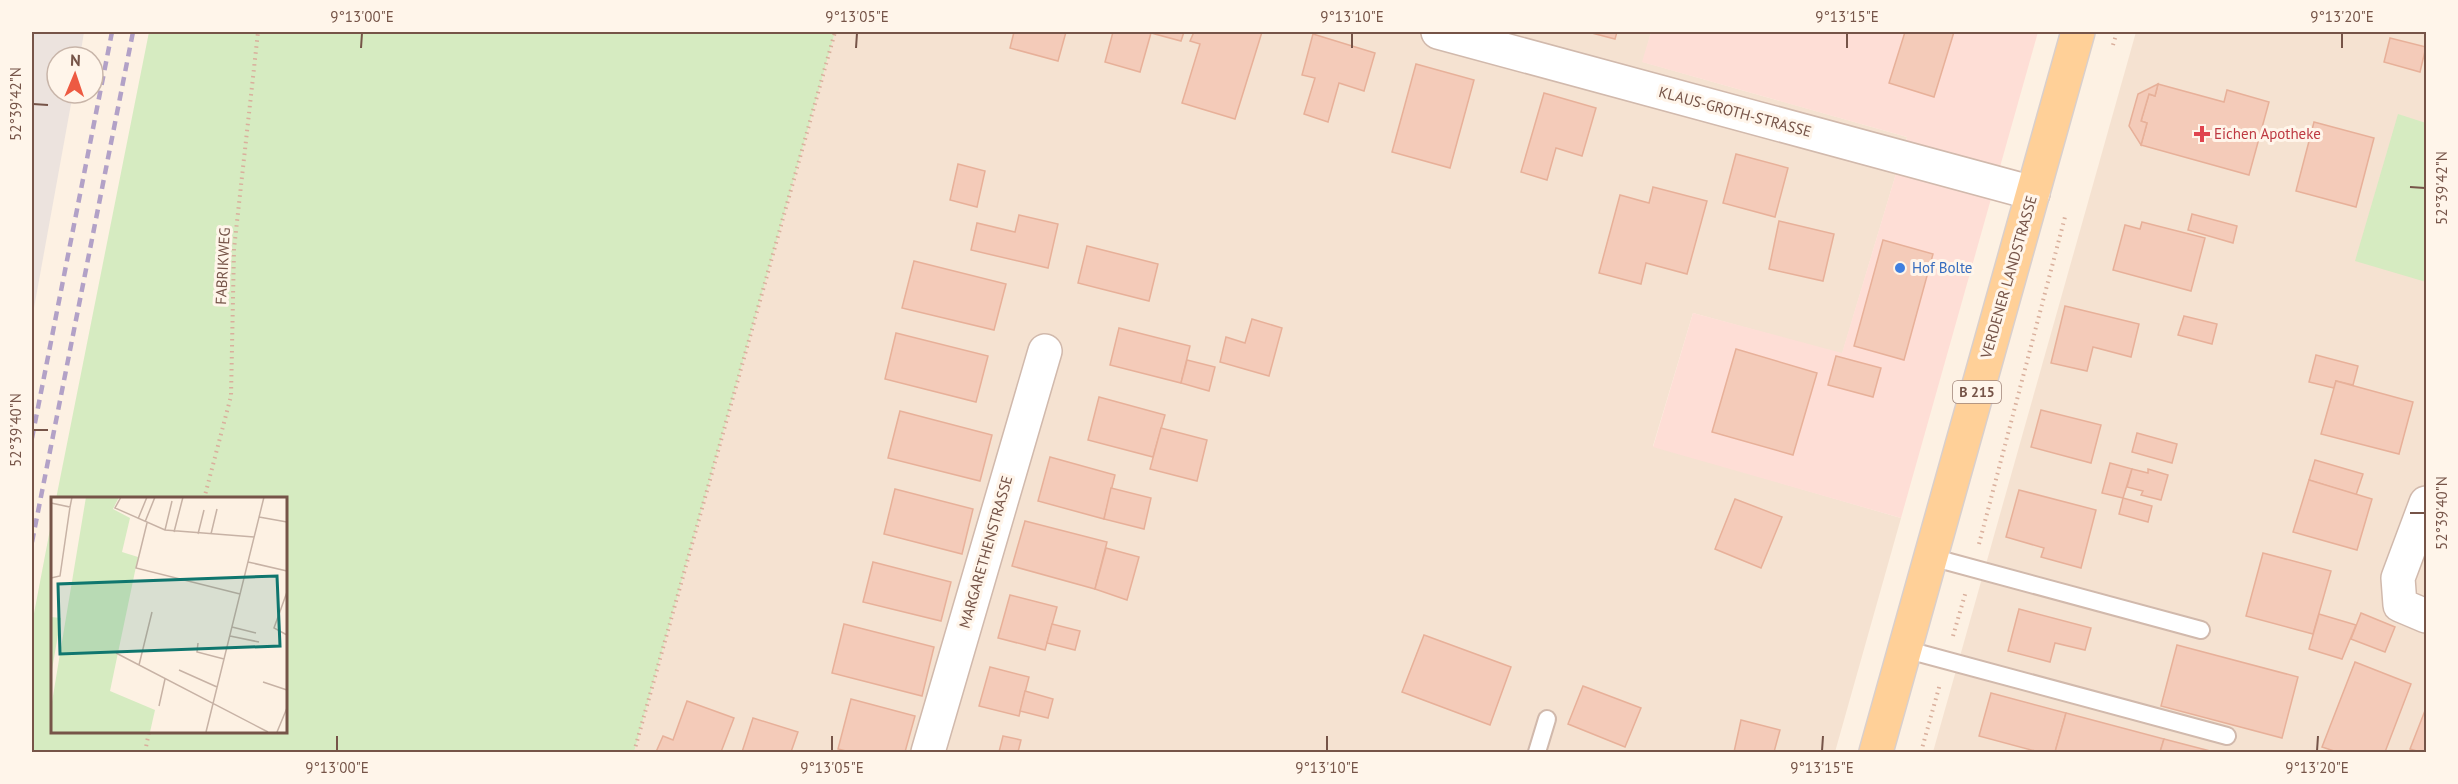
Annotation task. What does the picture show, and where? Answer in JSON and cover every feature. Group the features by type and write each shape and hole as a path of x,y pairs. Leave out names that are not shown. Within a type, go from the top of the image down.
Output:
{"main road":[{"name":"VERDENER LANDSTRASSE","path":"1876,753 2078,32"}],"street":[{"name":"KLAUS-GROTH-STRASSE","path":"1438,32 2032,193"},
{"name":"MARGARETHENSTRASSE","path":"928,753 1045,351"},
{"path":"2427,503 2398,578 2400,605 2427,616"}],"lane":[{"path":"1931,557 2201,630"},
{"path":"1904,649 2227,736"},
{"path":"1538,753 1547,719"}],"path":[{"name":"FABRIKWEG","path":"205,497 231,396 234,249 258,32"},
{"path":"634,753 835,32"},
{"path":"2113,47 2117,32"},
{"path":"1921,753 2066,214"},
{"path":"145,753 149,733"}],"shaded area":[{"path":"32,32 84,32 82,45 45,45 45,105 71,105 32,319"},
{"path":"835,32 1651,32 1643,62 1907,137 1842,354 1693,313 1653,446 1901,518 1835,752 634,752"},
{"path":"1651,32 2038,32 1901,518 1653,447 1693,313 1842,353 1907,137 1642,62"},
{"path":"2136,32 2426,32 2426,752 1933,752"}],"green space":[{"path":"149,32 835,32 634,752 32,752 32,624 51,524 51,733 286,733 286,497 56,497"},
{"path":"2398,114 2426,123 2426,282 2355,261"}],"building":[{"path":"1014,32 1066,32 1058,61 1010,48"},
{"path":"1113,32 1184,32 1181,41 1151,33 1140,72 1105,62"},
{"path":"1194,32 1262,32 1235,119 1182,103 1200,44 1190,41"},
{"path":"1588,32 1617,32 1615,39"},
{"path":"1905,32 1954,32 1934,97 1889,83"},
{"path":"1313,34 1375,53 1364,91 1339,83 1328,122 1304,114 1315,78 1302,75"},
{"path":"2390,38 2426,47 2420,72 2384,62"},
{"path":"1416,64 1474,80 1450,168 1392,152"},
{"name":"Eichen Apotheke","path":"2158,84 2224,102 2227,90 2269,102 2249,175 2141,145 2147,123 2141,121 2149,94 2155,96"},
{"path":"2158,84 2155,96 2149,94 2141,121 2147,123 2141,145 2129,126 2138,94"},
{"path":"1544,93 1596,108 1582,156 1556,148 1547,180 1521,172"},
{"path":"2314,122 2374,138 2356,207 2296,191"},
{"path":"1736,154 1788,168 1775,217 1723,203"},
{"path":"958,164 985,171 977,207 950,200"},
{"path":"1653,187 1707,201 1687,274 1646,263 1641,284 1599,273 1620,195 1649,203"},
{"path":"2192,214 2237,226 2233,243 2188,230"},
{"path":"1019,215 1058,224 1048,268 971,250 977,223 1015,232"},
{"path":"1779,221 1834,234 1823,281 1769,269"},
{"path":"2142,222 2205,238 2191,291 2113,270 2125,225 2140,229"},
{"path":"1883,240 1933,254 1904,360 1854,346"},
{"path":"1087,246 1158,264 1149,301 1078,283"},
{"path":"914,261 1006,284 994,330 902,308"},
{"path":"2065,306 2139,324 2131,357 2093,347 2087,371 2051,363"},
{"path":"2184,316 2217,324 2212,344 2178,335"},
{"path":"1252,319 1282,328 1269,376 1220,362 1226,337 1245,343"},
{"path":"1119,328 1190,346 1181,383 1110,365"},
{"path":"896,333 988,356 976,402 885,379"},
{"path":"1736,349 1817,373 1793,455 1712,432"},
{"path":"2316,355 2358,366 2353,385 2336,381 2334,388 2309,382"},
{"path":"1836,356 1881,368 1873,397 1828,385"},
{"path":"1187,360 1215,367 1209,391 1181,383"},
{"path":"2336,381 2413,402 2399,454 2321,434"},
{"path":"1099,397 1165,415 1153,457 1088,440"},
{"path":"2041,410 2101,425 2091,463 2031,447"},
{"path":"900,411 992,435 980,481 888,458"},
{"path":"1161,428 1207,440 1197,481 1150,469"},
{"path":"2137,433 2177,444 2172,463 2132,452"},
{"path":"1050,457 1115,475 1104,519 1038,501"},
{"path":"2315,460 2363,474 2356,495 2309,480"},
{"path":"2110,463 2132,469 2123,498 2102,493"},
{"path":"2132,469 2148,473 2148,469 2168,475 2161,500 2141,495 2143,491 2127,487"},
{"path":"2309,480 2372,499 2357,550 2293,532"},
{"path":"1111,488 1151,498 1144,529 1104,519"},
{"path":"895,489 973,509 962,554 884,534"},
{"path":"2019,490 2096,510 2081,568 2041,557 2044,548 2006,537"},
{"path":"2123,498 2152,506 2148,522 2119,514"},
{"path":"1735,499 1782,517 1761,568 1715,549"},
{"path":"1025,521 1107,542 1095,589 1012,566"},
{"path":"1106,548 1139,557 1127,600 1095,589"},
{"path":"2263,553 2331,571 2313,634 2246,616"},
{"path":"873,562 951,582 941,621 863,602"},
{"path":"1010,595 1057,607 1045,650 998,638"},
{"path":"2019,609 2091,628 2085,650 2055,643 2050,662 2008,651"},
{"path":"2361,613 2395,627 2385,652 2351,639"},
{"path":"2319,614 2356,625 2342,659 2309,649"},
{"path":"844,624 934,647 922,696 832,673"},
{"path":"1052,624 1080,631 1075,650 1047,643"},
{"path":"1424,635 1511,667 1490,725 1402,692"},
{"path":"2177,645 2298,677 2282,738 2161,706"},
{"path":"2355,662 2411,684 2385,752 2337,752 2322,747"},
{"path":"990,667 1029,677 1019,716 979,706"},
{"path":"1583,686 1641,708 1625,747 1568,724"},
{"path":"1025,691 1053,699 1048,718 1020,711"},
{"path":"1991,693 2066,713 2055,752 2039,752 1979,736"},
{"path":"851,699 915,716 905,752 850,752 838,749"},
{"path":"687,701 734,718 721,752 656,752 663,736 673,740"},
{"path":"2426,708 2426,752 2420,752 2410,749"},
{"path":"2066,713 2164,739 2160,752 2055,752"},
{"path":"753,718 798,732 791,752 742,752"},
{"path":"1741,720 1780,730 1774,752 1734,752"},
{"path":"1003,736 1021,740 1018,752 999,752"},
{"path":"2164,739 2214,752 2160,752"}],"railway":[{"path":"32,438 112,32"},
{"path":"32,542 133,32"}],"place":[{"name":"Eichen Apotheke","path":"2202,134"},
{"name":"Hof Bolte","path":"1900,268"}]}
